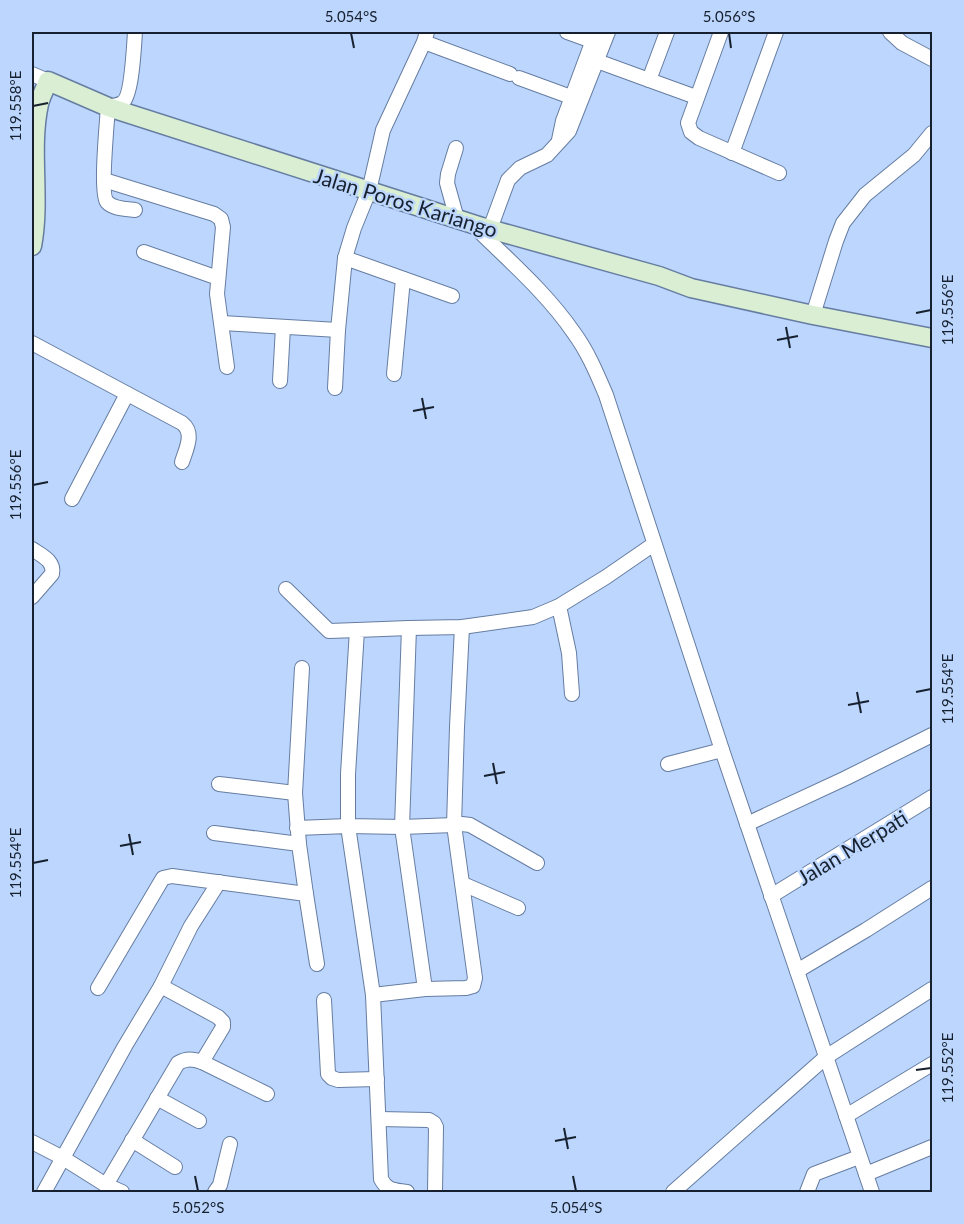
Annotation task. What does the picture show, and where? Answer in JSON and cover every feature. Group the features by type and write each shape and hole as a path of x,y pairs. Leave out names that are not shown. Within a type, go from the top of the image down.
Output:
{"main road":[{"name":"Jalan Poros Kariango","path":"32,246 40,78 108,107 464,221 659,276 692,288 813,315 933,338"}],"street":[{"path":"135,32 127,97 122,104 108,107 104,180 105,197 108,203 135,210"},
{"path":"559,142 563,121 594,36 567,32"},
{"path":"490,229 508,180 520,168 547,155 569,131 608,32"},
{"path":"649,80 667,32"},
{"path":"721,32 688,123 691,132 699,138 779,173"},
{"path":"732,153 776,32"},
{"path":"891,32 902,43 933,59"},
{"path":"335,388 345,258 369,191 383,130 425,37 515,76 571,97"},
{"path":"597,61 696,97"},
{"path":"813,315 843,223 865,195 914,155 933,134"},
{"path":"456,148 447,183 464,221 547,298 575,334 592,363 606,395 722,750 872,1192"},
{"path":"104,180 214,214 221,219 223,227 218,306 227,368"},
{"path":"144,252 218,278"},
{"path":"345,258 452,296"},
{"path":"394,374 403,279"},
{"path":"222,323 338,330"},
{"path":"280,381 283,327"},
{"path":"32,343 183,423 188,428 189,435 182,462"},
{"path":"72,499 127,394"},
{"path":"286,590 329,631 462,627 532,617 559,606 654,544"},
{"path":"32,549 46,559 53,570 32,597"},
{"path":"559,606 569,653 572,694"},
{"path":"373,995 425,989 466,988 474,984 454,825 462,627"},
{"path":"409,628 402,827 425,989"},
{"path":"357,630 348,774 348,826 373,995 381,1179 385,1186 407,1192"},
{"path":"302,668 296,793 297,828 317,964"},
{"path":"747,824 933,735"},
{"path":"668,764 722,750"},
{"path":"219,784 296,793"},
{"name":"Jalan Merpati","path":"771,896 933,798"},
{"path":"297,828 470,825 537,863"},
{"path":"214,833 299,844"},
{"path":"98,988 163,878 172,876 306,894"},
{"path":"45,1192 125,1046 161,986 191,926 219,882"},
{"path":"463,884 518,908"},
{"path":"797,971 933,888"},
{"path":"161,986 218,1017 223,1022 223,1027 202,1062"},
{"path":"673,1192 826,1056 933,989"},
{"path":"324,1000 328,1074 338,1080 377,1079"},
{"path":"106,1185 178,1063 192,1059 202,1062 267,1094"},
{"path":"846,1116 933,1064"},
{"path":"157,1098 199,1121"},
{"path":"379,1119 433,1121 436,1127 435,1192"},
{"path":"132,1140 175,1167"},
{"path":"32,1142 122,1192"},
{"path":"215,1192 220,1185 230,1144"},
{"path":"866,1174 933,1146"},
{"path":"807,1192 812,1177 818,1172 859,1157"}]}
